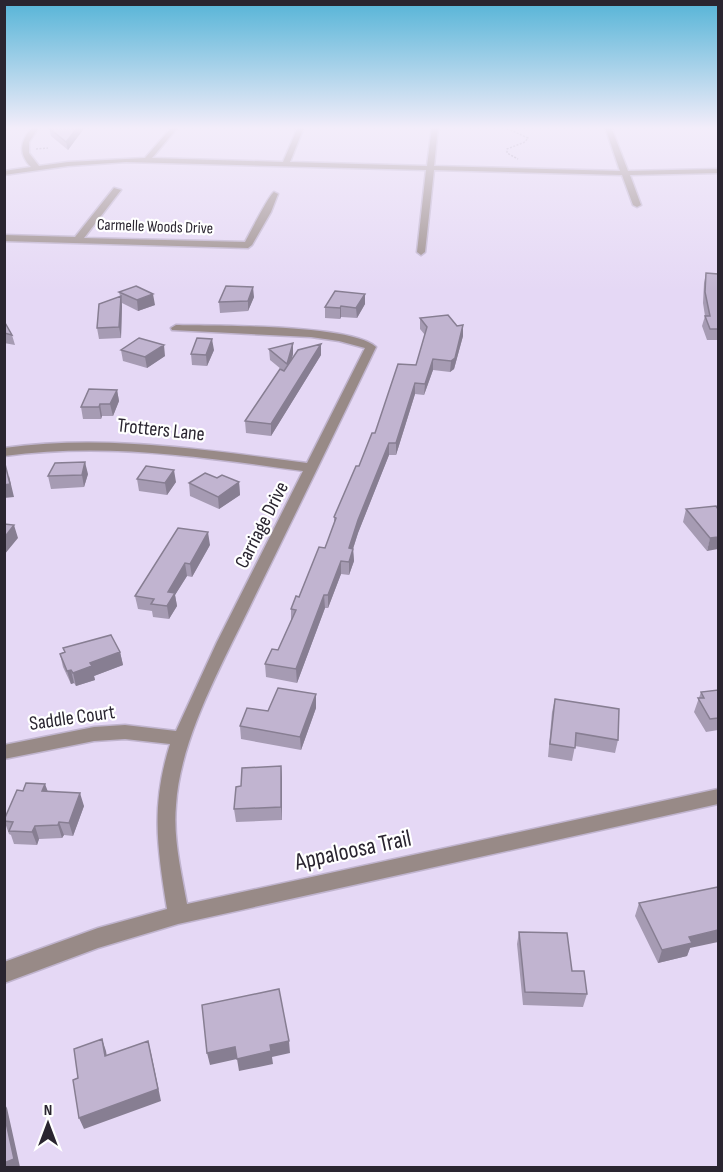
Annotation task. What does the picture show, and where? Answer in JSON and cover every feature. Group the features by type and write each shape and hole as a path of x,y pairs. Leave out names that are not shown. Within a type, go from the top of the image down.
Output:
{"street":[{"path":"421,252 430,182"},
{"path":"628,182 636,205"},
{"path":"78,240 117,190"},
{"name":"Carmelle Woods Drive","path":"4,238 248,244 267,212 274,194"},
{"name":"Carriage Drive","path":"176,328 314,335 368,343 371,347 225,642 181,738 172,768 166,805 167,846 178,915"},
{"name":"Trotters Lane","path":"4,452 69,445 131,446 312,468"},
{"name":"Saddle Court","path":"4,752 94,734 125,732 181,738"},
{"name":"Appaloosa Trail","path":"4,973 98,938 178,915 718,797"}],"building":[{"path":"706,273 718,274 718,329 710,329 705,316 710,316 705,292"},
{"path":"136,286 153,294 137,300 119,292"},
{"path":"226,286 253,287 248,301 219,302"},
{"path":"335,291 365,294 356,308 325,307"},
{"path":"121,296 119,327 97,328 99,304"},
{"path":"448,315 457,326 463,325 455,358 451,361 433,359 425,384 415,383 396,443 389,443 358,520 349,548 353,549 349,562 341,561 328,595 324,595 296,669 265,664 272,649 278,650 296,610 291,609 296,596 299,597 319,547 325,548 336,518 334,517 356,466 359,466 372,433 375,433 398,364 416,365 427,327 420,318"},
{"path":"4,321 12,335 4,333"},
{"path":"139,338 164,345 145,357 121,350"},
{"path":"197,338 212,339 206,355 191,354"},
{"path":"293,343 287,364 269,349"},
{"path":"321,344 271,424 245,421 280,369 284,371 298,350"},
{"path":"89,389 117,390 110,404 100,404 99,407 81,407"},
{"path":"85,462 82,475 48,476 55,463"},
{"path":"4,464 10,484 4,485"},
{"path":"146,466 174,470 165,483 137,479"},
{"path":"205,473 217,478 222,475 239,482 218,497 189,483"},
{"path":"716,506 718,509 718,537 710,538 686,509"},
{"path":"4,524 14,525 4,538"},
{"path":"178,528 208,532 190,564 185,563 168,592 175,593 167,606 151,604 154,599 135,596"},
{"path":"111,635 120,652 90,663 92,666 73,673 71,670 67,671 60,654 65,652 63,648"},
{"path":"278,688 316,694 300,737 240,726 247,708 268,711"},
{"path":"718,690 718,718 710,719 698,698 704,698 701,692"},
{"path":"555,699 619,709 618,740 576,733 575,748 550,744"},
{"path":"281,766 281,807 234,809 236,787 241,786 242,768"},
{"path":"26,783 45,784 42,791 80,793 69,823 59,822 58,825 35,826 32,832 9,831 13,822 4,820 17,790 23,791"},
{"path":"718,887 718,930 689,937 692,943 662,950 639,903"},
{"path":"519,932 567,933 572,971 584,971 587,994 525,992"},
{"path":"279,989 289,1041 270,1045 271,1051 237,1059 235,1047 207,1053 202,1005"},
{"path":"102,1039 105,1056 148,1041 158,1089 79,1118 73,1080 78,1078 74,1049"},
{"path":"4,1113 14,1159 4,1163"}]}
